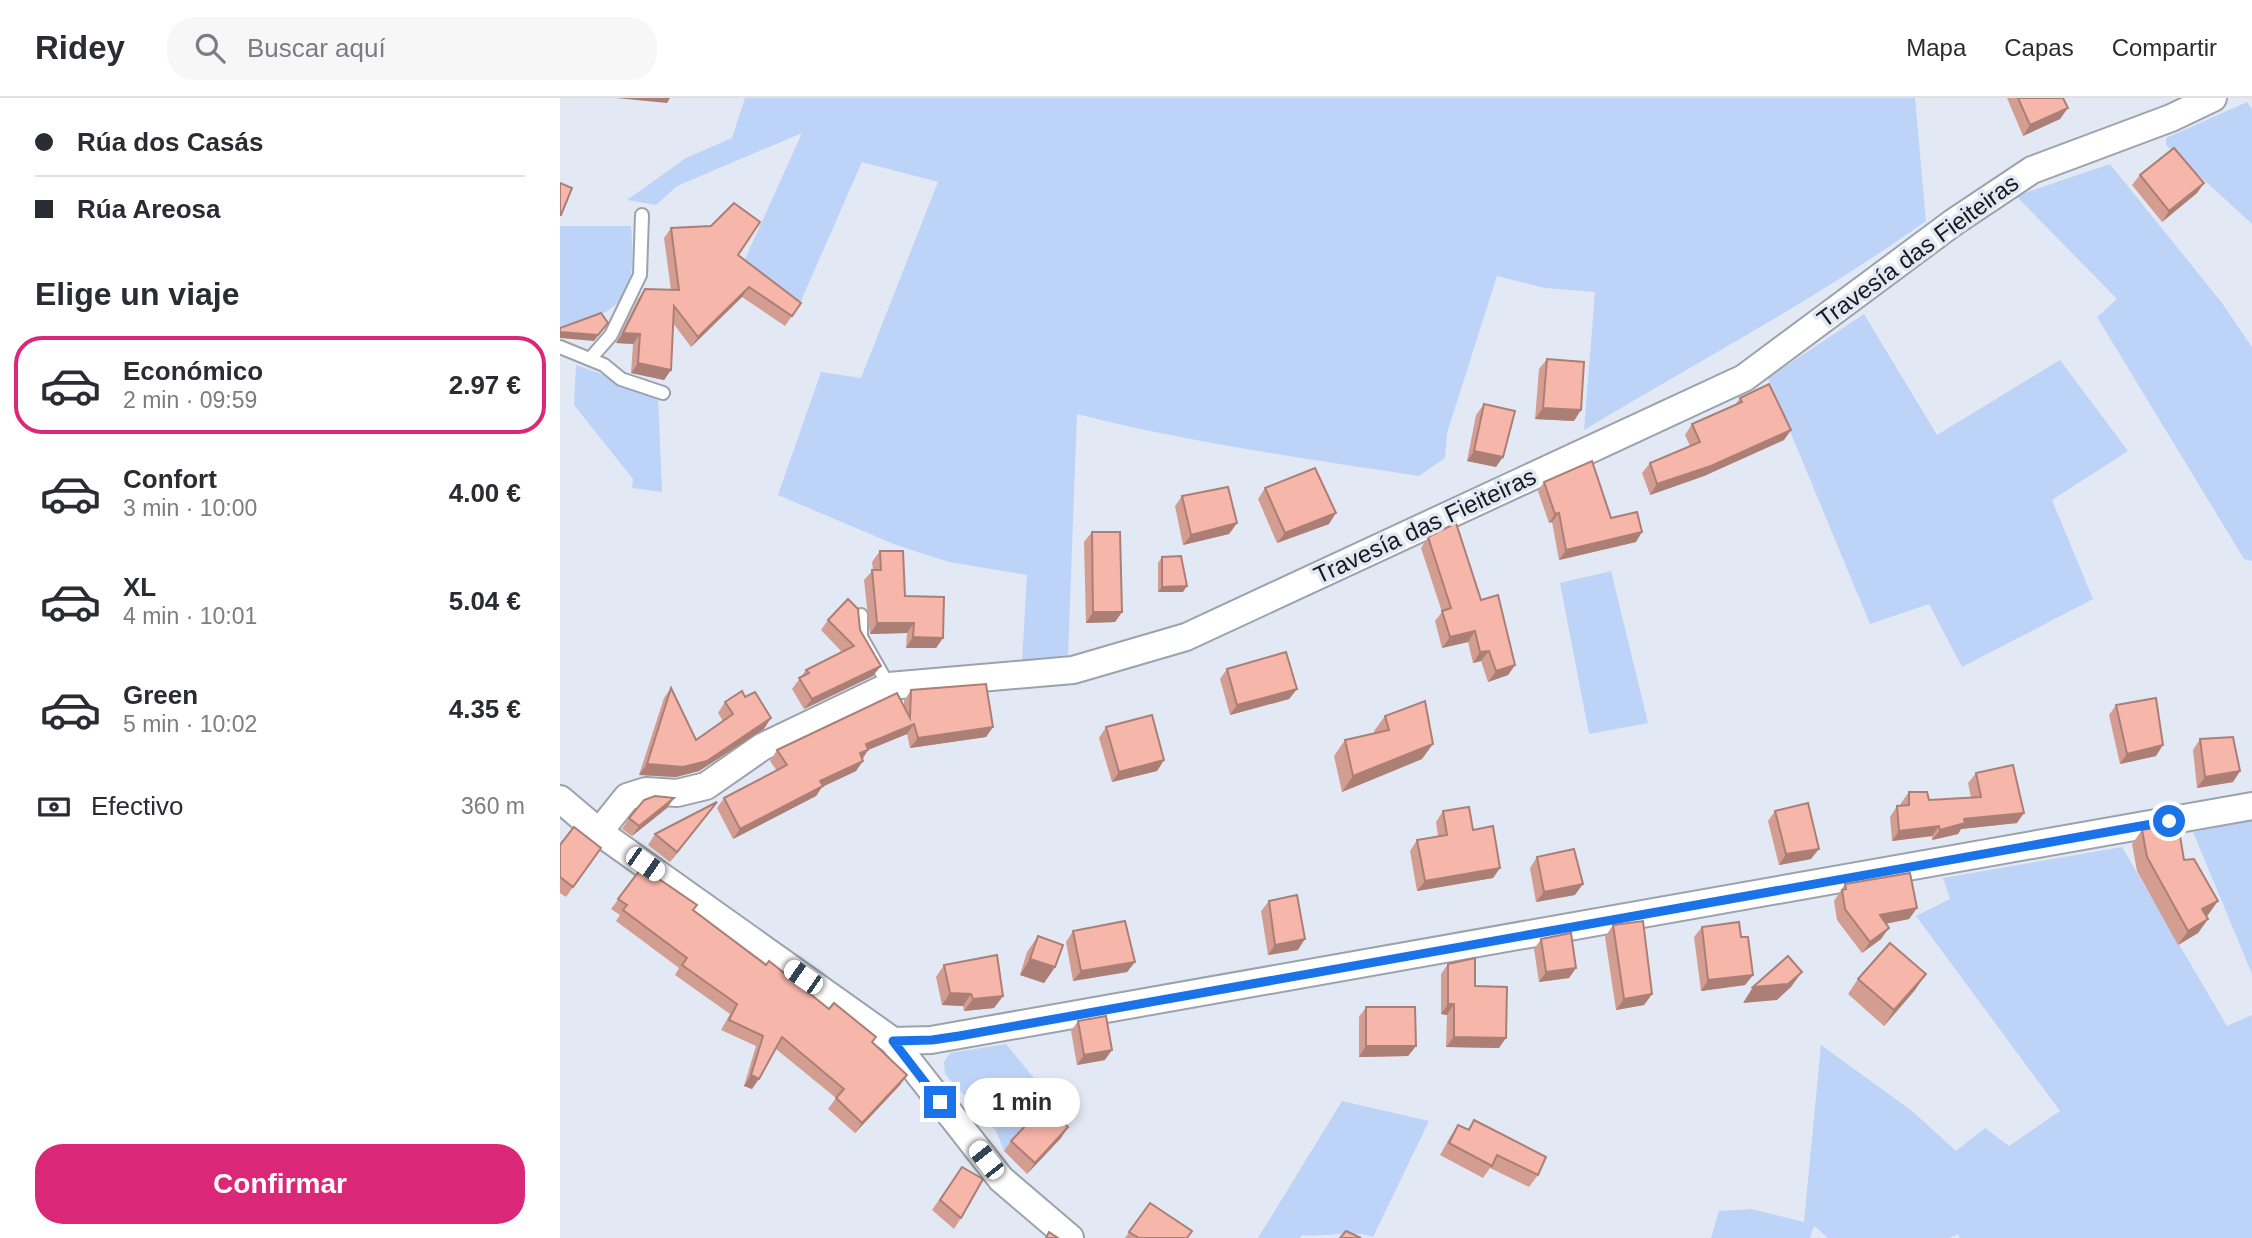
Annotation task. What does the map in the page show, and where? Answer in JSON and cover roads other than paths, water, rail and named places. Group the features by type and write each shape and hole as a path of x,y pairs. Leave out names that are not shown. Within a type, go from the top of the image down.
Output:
{"street":[{"name":"Travesía das Fieiteiras","path":"599,832 627,797 646,791 677,793 706,786 762,747 889,686 1073,670 1186,637 1744,378 1954,222 2032,170 2171,117 2213,98"},
{"path":"560,799 599,832 893,1041 1001,1180 1070,1238"},
{"path":"893,1041 959,1036 2252,806"}],"lane":[{"path":"590,359 611,335 640,275 642,215"},
{"path":"560,347 604,365 621,379 663,393"},
{"path":"861,615 861,637 889,686"}]}
